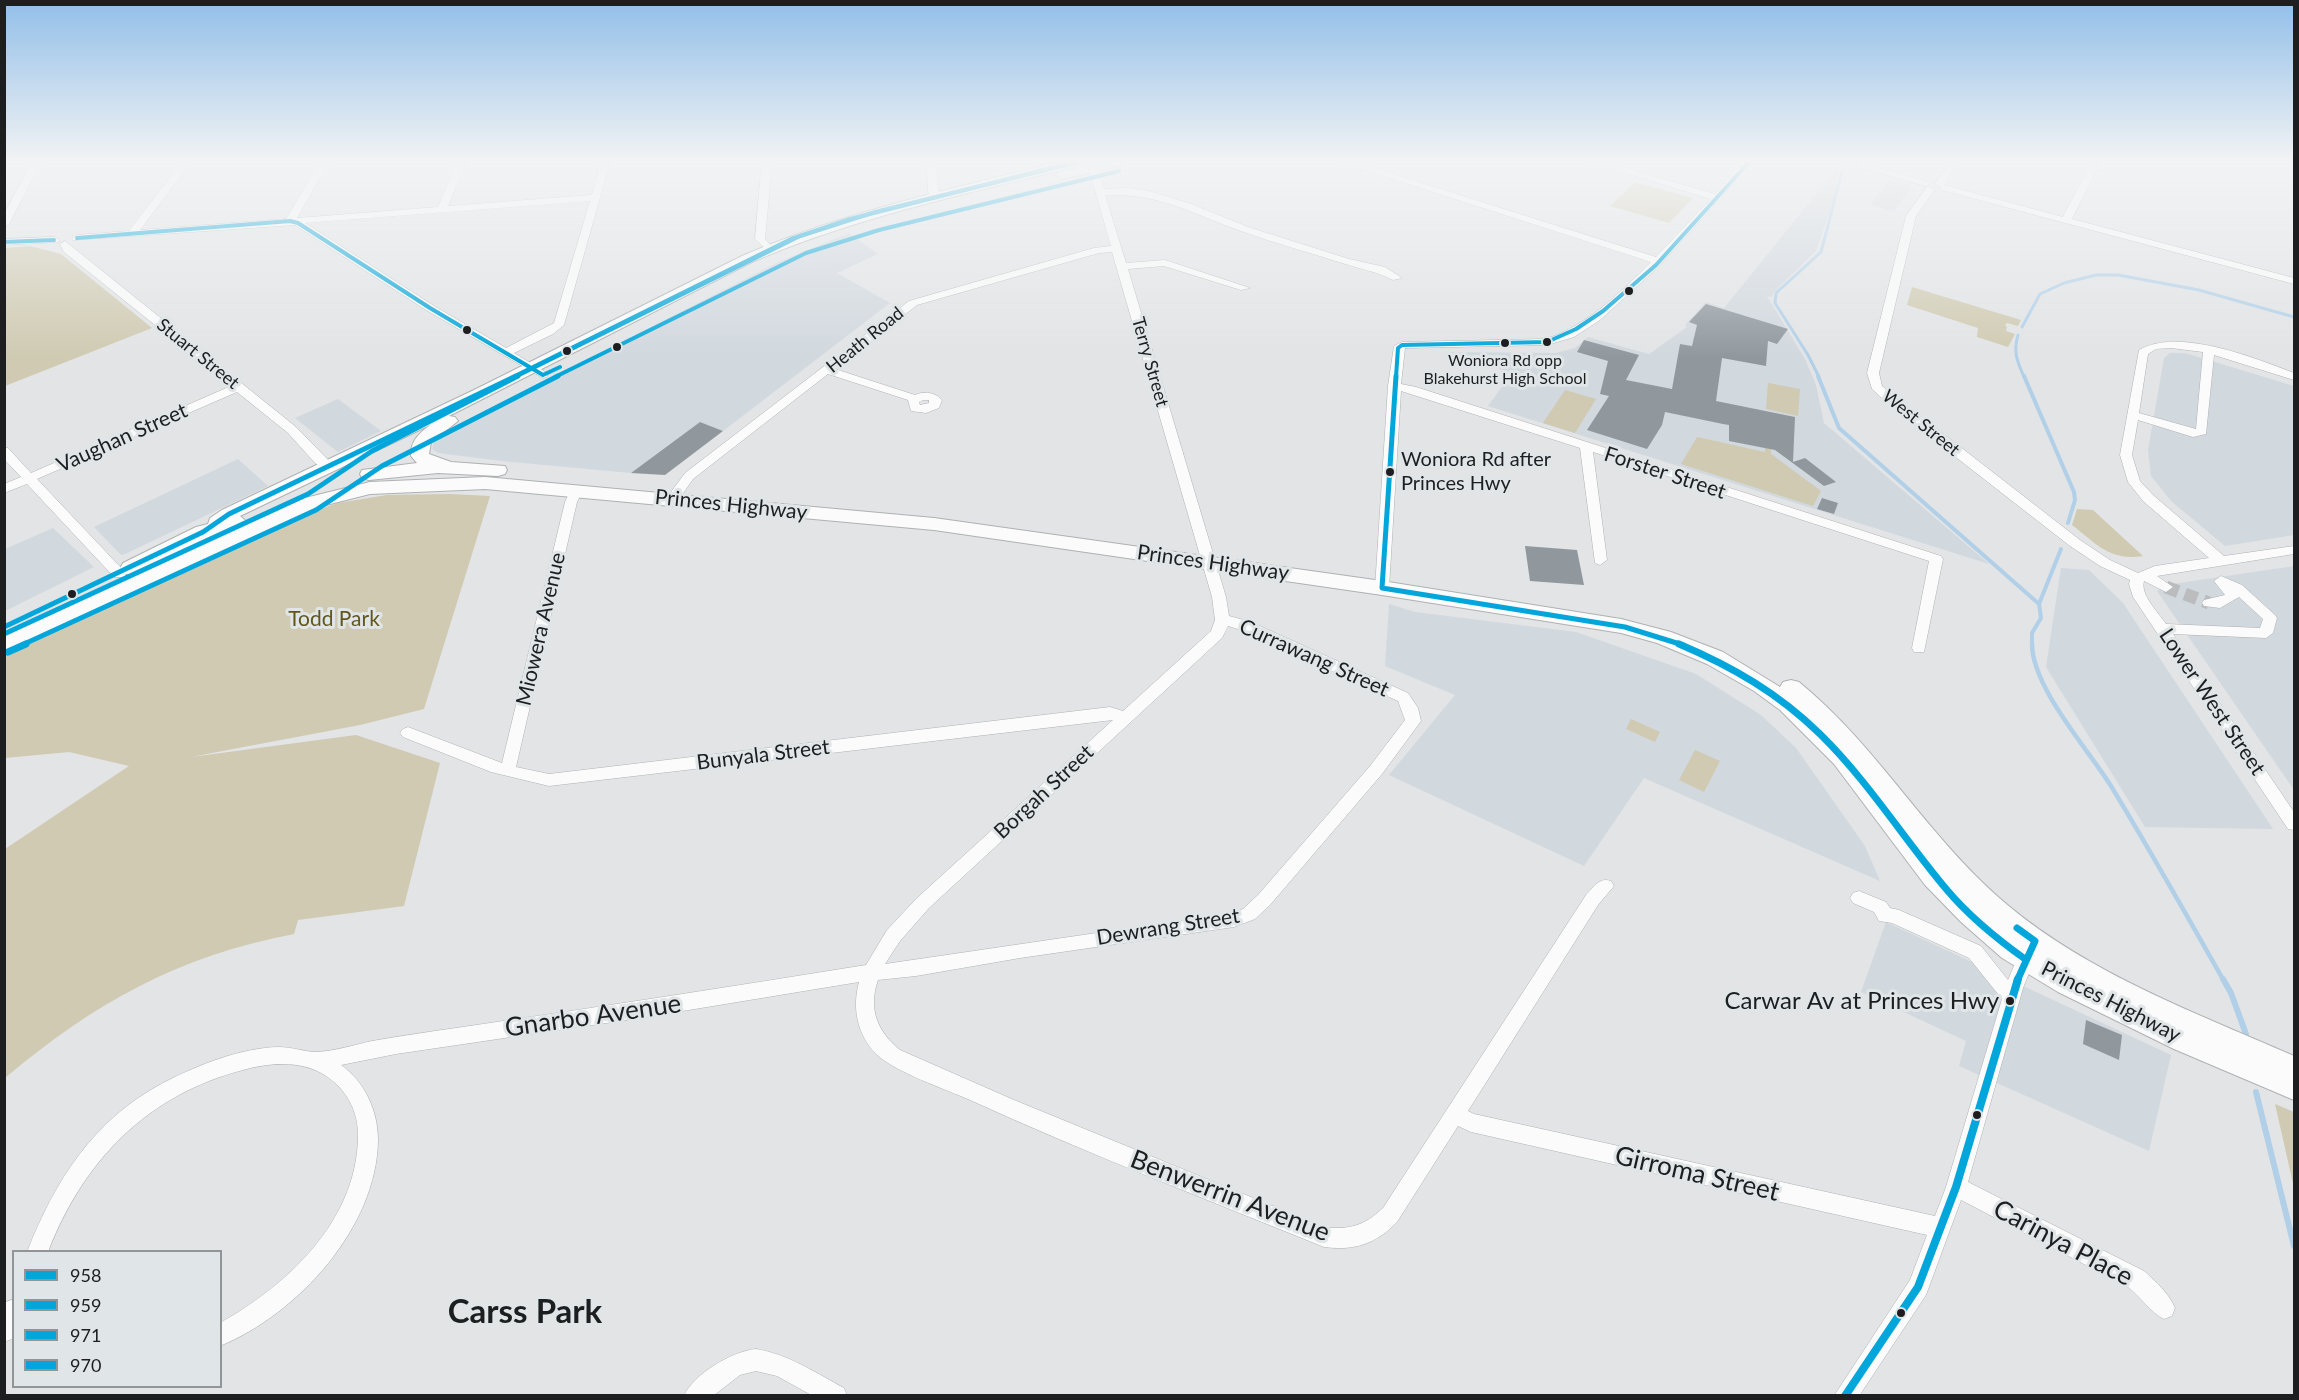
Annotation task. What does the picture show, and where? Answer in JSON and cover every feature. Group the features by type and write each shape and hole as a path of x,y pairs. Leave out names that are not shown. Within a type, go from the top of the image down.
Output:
{"highway":[{"path":"329,467 355,484 377,458 769,249 828,227"},
{"path":"203,532 230,514 803,245 857,227"},
{"path":"448,421 423,440 419,446 420,456 432,462 462,467"},
{"name":"Princes Highway","path":"4,627 203,532 239,521 303,492 355,484 416,468 462,467 1205,554 1383,582 1621,626 1687,645 1736,669 1788,704 1814,728 1855,774 1934,877 1982,926 2295,1070"},
{"name":"Princes Highway","path":"4,644 355,484 485,483 577,490 676,493"},
{"name":"Princes Highway","path":"2030,950 2068,983 2184,1040 2295,1087"}],"street":[{"path":"133,232 137,227"},
{"path":"4,242 60,242 77,238 194,227"},
{"path":"303,227 536,372"},
{"path":"316,235 321,227"},
{"path":"504,353 559,325 587,227"},
{"path":"761,227 760,239 769,249"},
{"name":"Terry Street","path":"1111,227 1205,554"},
{"path":"1238,227 1346,261 1381,269 1397,278"},
{"path":"1551,227 1657,261"},
{"path":"1383,582 1394,386 1397,351 1402,345 1564,340 1621,299 1688,227"},
{"name":"West Street","path":"1908,227 1873,373 1876,387 2075,543 2105,563 2166,587"},
{"path":"2090,227 2295,281"},
{"name":"Stuart Street","path":"60,242 292,430 319,460 329,467"},
{"name":"Heath Road","path":"676,493 689,476 913,303 1098,250 1117,248"},
{"path":"1122,266 1165,263 1245,288"},
{"path":"2222,562 2148,498 2134,482 2126,455 2143,352 2157,343 2171,343 2209,351 2295,378"},
{"path":"2133,415 2193,433 2202,431 2209,351"},
{"path":"828,370 915,399"},
{"name":"Forster Street","path":"1394,386 1412,389 1936,559 1919,648"},
{"name":"Vaughan Street","path":"4,489 239,387"},
{"path":"1586,447 1600,560"},
{"path":"4,451 119,574"},
{"name":"Miowera Avenue","path":"508,770 571,502 577,490"},
{"path":"2142,576 2295,550"},
{"name":"Currawang Street","path":"1205,554 1224,620 1246,626 1403,698 1410,708 1413,721"},
{"path":"2202,565 2231,591 2232,597 2220,603 2209,603"},
{"name":"Lower West Street","path":"2142,576 2136,584 2138,594 2295,824"},
{"path":"2162,629 2266,633 2270,618 2236,588 2221,581"},
{"name":"Borgah Street","path":"872,972 901,926 1217,634 1224,620"},
{"name":"Bunyala Street","path":"408,732 534,779 549,780 1110,713 1125,717"},
{"name":"Dewrang Street","path":"872,972 898,972 934,967 986,955 1243,917 1264,900 1376,770 1413,721"},
{"name":"Benwerrin Avenue","path":"872,972 864,1004 869,1033 879,1046 893,1056 1007,1107 1324,1237 1353,1239 1374,1231 1390,1215 1592,900 1605,886"},
{"path":"1859,898 1880,907 1885,916 1893,915 1975,952 2012,997"},
{"path":"1845,1395 1911,1299 1941,1228 1956,1186 2012,997 2030,950"},
{"name":"Gnarbo Avenue","path":"315,1061 396,1045 640,1010 872,972"},
{"name":"Gnarbo Avenue","path":"37,1250 49,1218 63,1190 103,1140 145,1105 199,1074 247,1059 287,1056 315,1061 342,1077 363,1103 369,1136 369,1158 364,1180 342,1226 309,1269 263,1310 222,1334"},
{"name":"Girroma Street","path":"1455,1114 1472,1123 1941,1228"},
{"name":"Carinya Place","path":"1956,1186 2136,1279 2164,1308"},
{"path":"4,1331 12,1314"},
{"path":"695,1395 747,1360 769,1361 836,1395"}],"shaded area":[{"path":"1789,227 1824,227 1816,251 1774,292 1772,297 1767,296 1805,359 1816,385 1824,423 1989,564 1488,406 1512,373 1445,352 1556,353 1575,348 1588,337 1649,354 1687,327 1685,325 1706,302 1724,308"},
{"path":"849,233 878,254 837,273 890,303 723,431 700,422 631,473 502,461 438,453 432,449 434,442 446,432 778,262"},
{"path":"2170,353 2185,353 2294,386 2294,535 2225,546 2171,501 2151,476 2148,450 2164,358"},
{"path":"338,399 381,431 338,452 295,418"},
{"path":"238,459 268,486 121,555 94,527"},
{"path":"53,528 94,567 5,611 5,549"},
{"path":"2294,566 2294,790 2157,591 2166,585"},
{"path":"2061,568 2089,570 2123,603 2273,829 2145,827 2046,667"},
{"path":"1389,604 1415,612 1576,632 1696,674 1761,715 1796,748 1865,846 1880,881 1644,778 1584,866 1389,775 1455,695 1385,666"},
{"path":"1886,922 2171,1055 2149,1151 1959,1066 1966,1041 1861,992"}],"green space":[{"path":"30,246 61,254 152,328 5,386 5,248"},
{"path":"1912,287 2021,320 2018,326 2007,323 2005,325 2006,331 2015,334 2008,347 1977,337 1978,328 1907,305"},
{"path":"1768,383 1800,389 1798,416 1766,409"},
{"path":"1565,390 1596,399 1575,433 1543,423"},
{"path":"1697,437 1765,452 1765,442 1771,443 1771,454 1821,491 1813,506 1681,464"},
{"name":"Todd Park","path":"387,495 490,496 424,709 360,725 191,757 356,735 440,763 404,906 298,920 294,934 252,943 175,969 105,1005 38,1051 5,1078 5,849 129,766 69,752 5,758 5,656 285,521 338,503"},
{"path":"2077,509 2093,510 2143,556 2121,556 2104,550 2072,525"},
{"path":"1631,719 1660,732 1655,742 1626,729"},
{"path":"1695,750 1720,761 1704,792 1679,780"},
{"path":"2275,1104 2294,1112 2294,1188"}],"building":[{"path":"1706,304 1788,329 1777,344 1768,341 1766,366 1722,358 1716,401 1795,417 1793,462 1805,458 1836,482 1824,486 1775,450 1729,441 1729,425 1665,412 1662,425 1647,449 1587,430 1609,396 1600,394 1608,361 1577,352 1584,340 1639,355 1626,380 1672,389 1680,344 1692,346 1697,325 1689,322"},
{"path":"700,422 723,431 665,475 631,473"},
{"path":"1822,498 1838,503 1834,514 1817,509"},
{"path":"1525,546 1577,550 1584,585 1530,581"},
{"path":"2086,1020 2122,1035 2119,1060 2083,1044"}],"waterway":[{"path":"1819,377 1775,303 1776,293 1821,252 1827,227"},
{"path":"2022,327 2040,294 2064,283 2096,275 2118,275 2199,290 2294,317"},
{"path":"2018,335 2016,356 2024,377"},
{"path":"1818,376 1839,428 2039,604"},
{"path":"2024,376 2074,492 2075,500 2068,523"},
{"path":"2039,604 2061,549"},
{"path":"2032,644 2032,633 2041,618 2039,604"},
{"path":"2032,644 2034,661 2051,698 2111,786 2224,981"},
{"path":"2223,979 2231,993 2246,1034"},
{"path":"2256,1092 2294,1246"}],"tunnel":[{"path":"2166,587 2209,603"}],"transit line":[{"name":"959","path":"77,238 211,227"},
{"name":"959","path":"305,227 430,308 543,375 560,367"},
{"name":"959","path":"4,627 203,532 229,514 480,394 791,239 825,227"},
{"name":"970","path":"4,634 308,494 372,451 423,423 800,236 827,227"},
{"name":"971","path":"8,652 316,510 382,466 431,439 806,253 890,227"},
{"name":"958","path":"1691,227 1656,265 1603,311 1576,329 1547,342 1402,345 1398,348 1382,588 1625,627 1668,639 1724,663 1775,695 1821,735 1864,784 1948,891 1997,939 2025,959"},
{"name":"959","path":"4,242 54,240"},
{"name":"958","path":"1845,1396 1918,1287 1956,1187 2014,988 2035,941 2017,928"}],"place":[{"name":"Woniora Rd opp Blakehurst High School","path":"1505,343"},
{"name":"Woniora Rd after Princes Hwy","path":"1390,472"},
{"name":"Carwar Av at Princes Hwy","path":"2010,1001"}],"district":[{"name":"Carss Park","path":"525,1312"}]}
